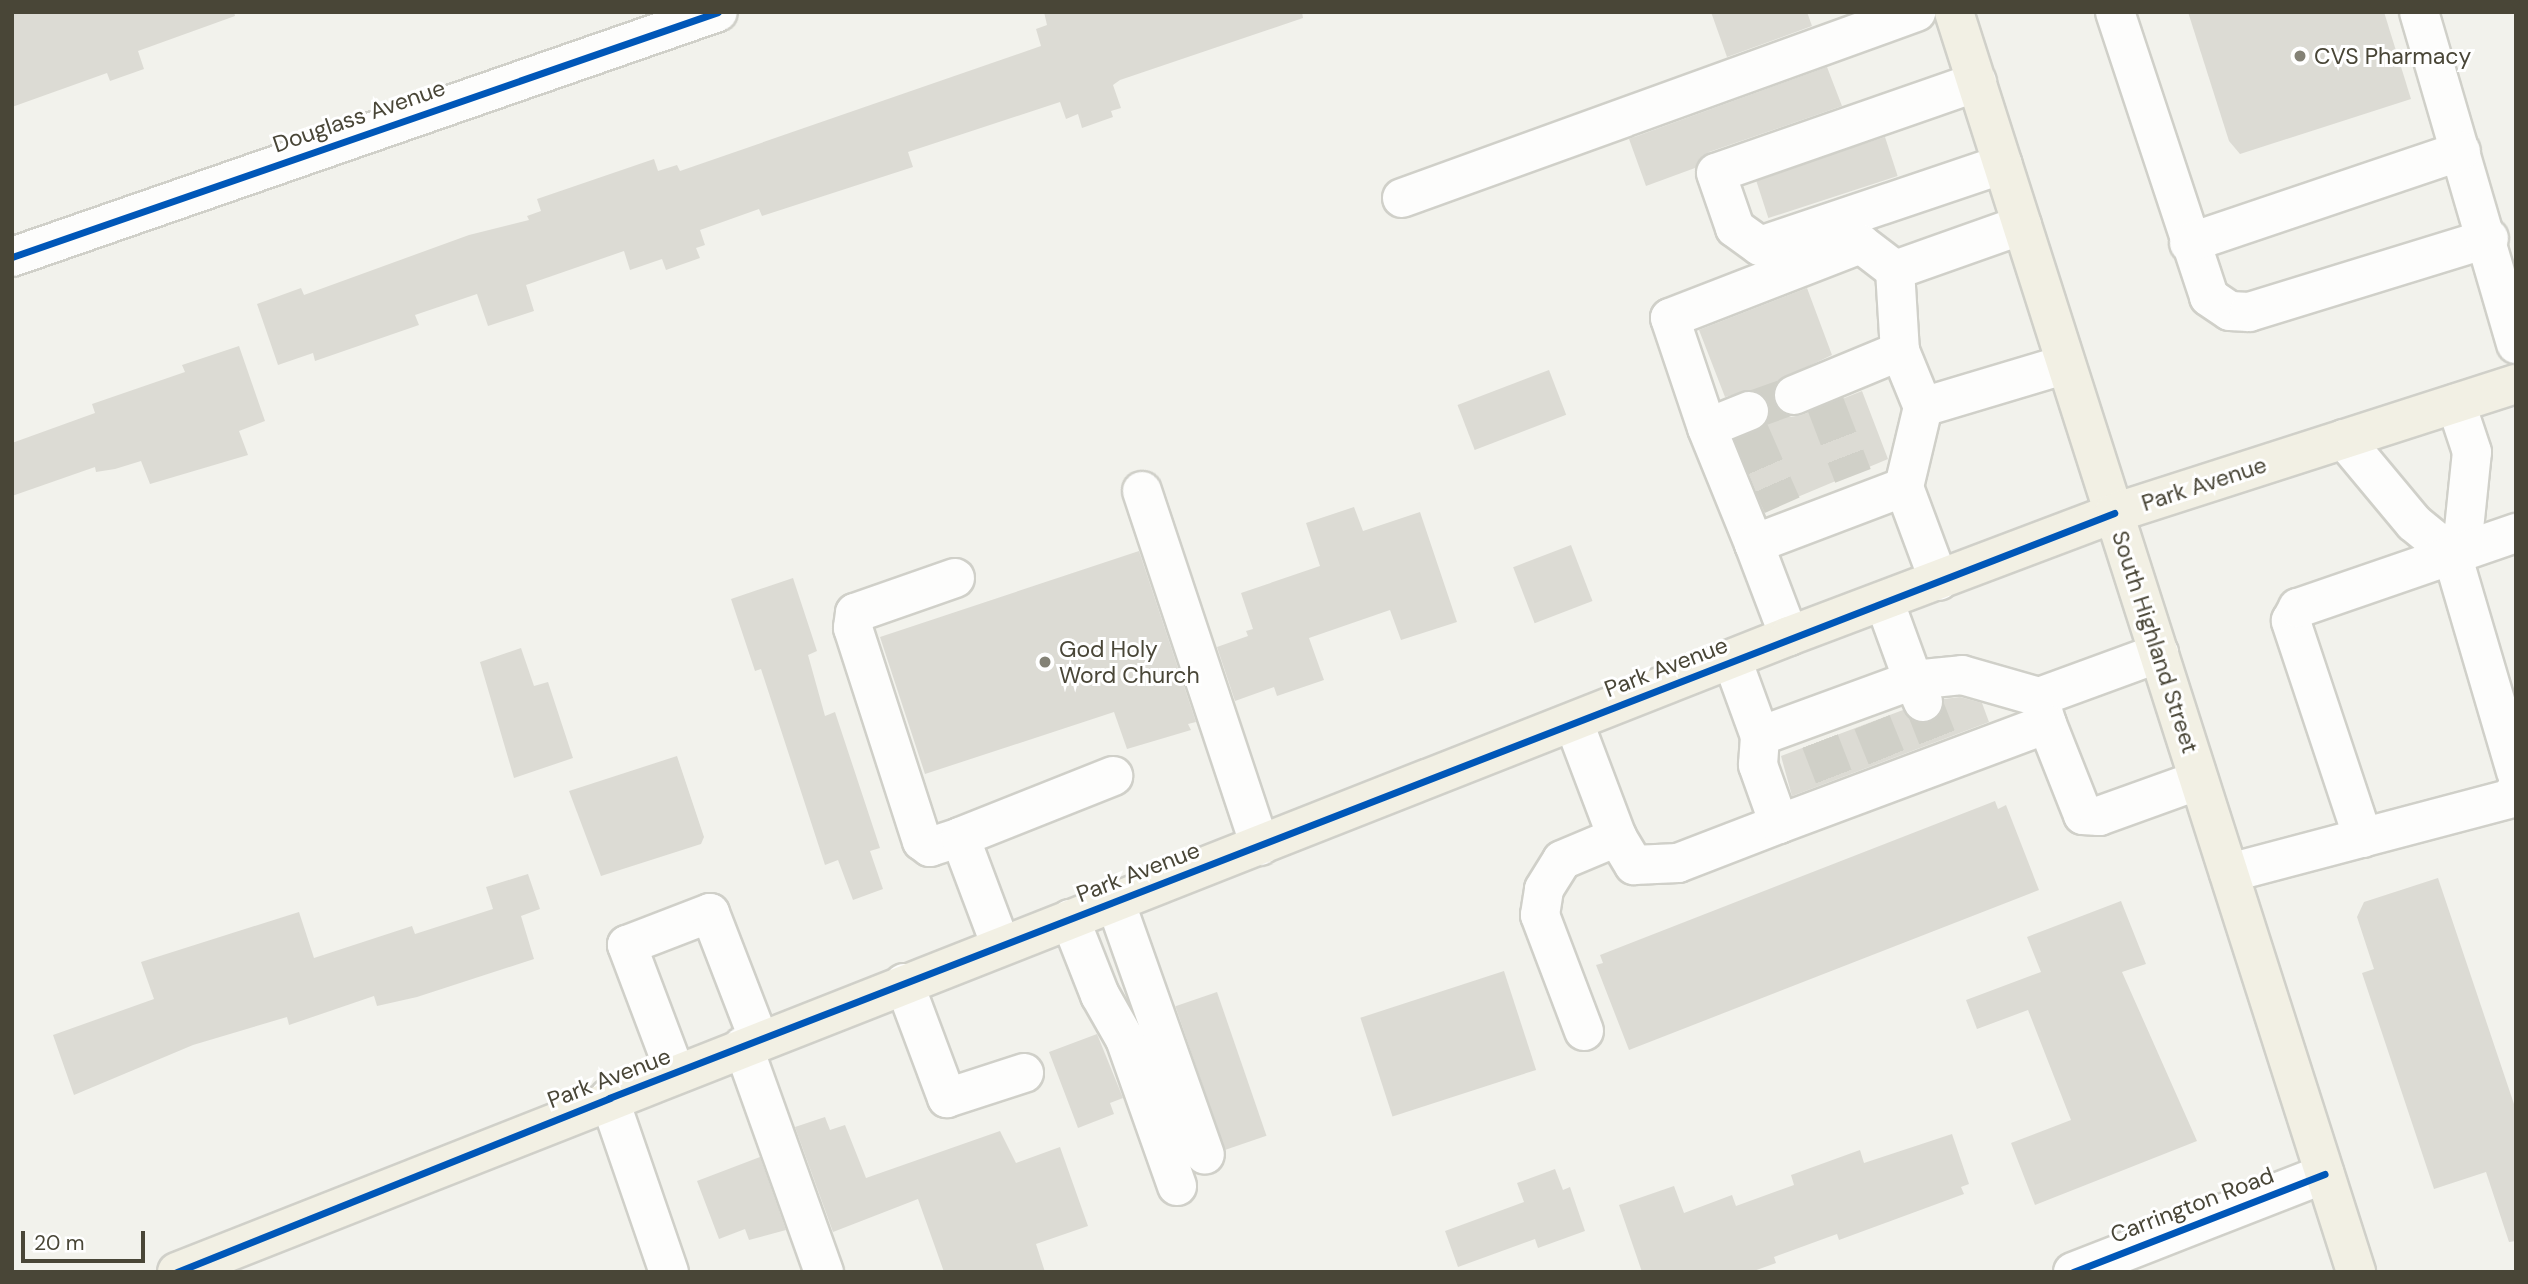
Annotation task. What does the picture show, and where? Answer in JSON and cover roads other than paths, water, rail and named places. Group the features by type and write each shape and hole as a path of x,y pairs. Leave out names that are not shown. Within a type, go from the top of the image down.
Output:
{"main road":[{"name":"South Highland Street","path":"1954,12 2356,1272"},
{"name":"Park Avenue","path":"177,1272 675,1072 1733,662 1789,636 1885,603 2114,513 2516,384"}],"street":[{"name":"Douglass Avenue","path":"14,250 718,12"},
{"path":"1402,198 1916,12"},
{"path":"2115,12 2208,297 2230,310 2249,312 2489,237"},
{"path":"2419,12 2489,237 2516,344"},
{"path":"1977,82 1716,173 1734,228 1760,246 2003,164"},
{"path":"2189,243 2461,151"},
{"path":"1895,270 2022,225"},
{"path":"1789,636 1707,428 1670,318 1861,244 1895,270 1900,351 1923,407 1904,487 1940,582"},
{"path":"1812,394 1900,351"},
{"path":"1923,407 2067,364"},
{"path":"2452,554 2464,529 2472,452 2456,404"},
{"path":"1707,428 1747,419"},
{"path":"2229,873 2363,838 2515,790 2452,554 2414,523 2344,439"},
{"path":"1754,544 1788,518 1859,490 1904,487"},
{"path":"1142,491 1260,846"},
{"path":"2363,838 2291,621 2298,608 2516,533"},
{"path":"955,578 855,613 853,628 922,841 930,847 960,837 1114,776"},
{"path":"1885,603 1918,691"},
{"path":"1574,723 1617,837 1634,865 1678,863 1779,824 1840,792 2043,711 2159,653"},
{"path":"1733,662 1760,736 1758,765 1779,824"},
{"path":"1760,736 1816,729 1962,675 2043,711 2083,815 2099,816 2199,780"},
{"path":"960,837 1001,946"},
{"path":"1584,1031 1540,915 1544,889 1562,860 1617,837"},
{"path":"1115,901 1205,1155"},
{"path":"675,1072 627,945 710,913 824,1272"},
{"path":"1070,919 1100,995 1125,1039 1177,1186"},
{"path":"904,983 947,1098 1024,1073"},
{"path":"609,1098 669,1272"},
{"name":"Carrington Road","path":"2073,1272 2325,1174"}],"tunnel":[{"path":"1749,411 1794,395"},
{"path":"1825,403 1853,476"},
{"path":"1750,432 1782,505"},
{"path":"1923,702 1940,745"},
{"path":"1872,722 1889,764"},
{"path":"1820,741 1837,785"}],"place":[{"name":"CVS Pharmacy","path":"2300,56"},
{"name":"God Holy Word Church","path":"1045,662"}]}
